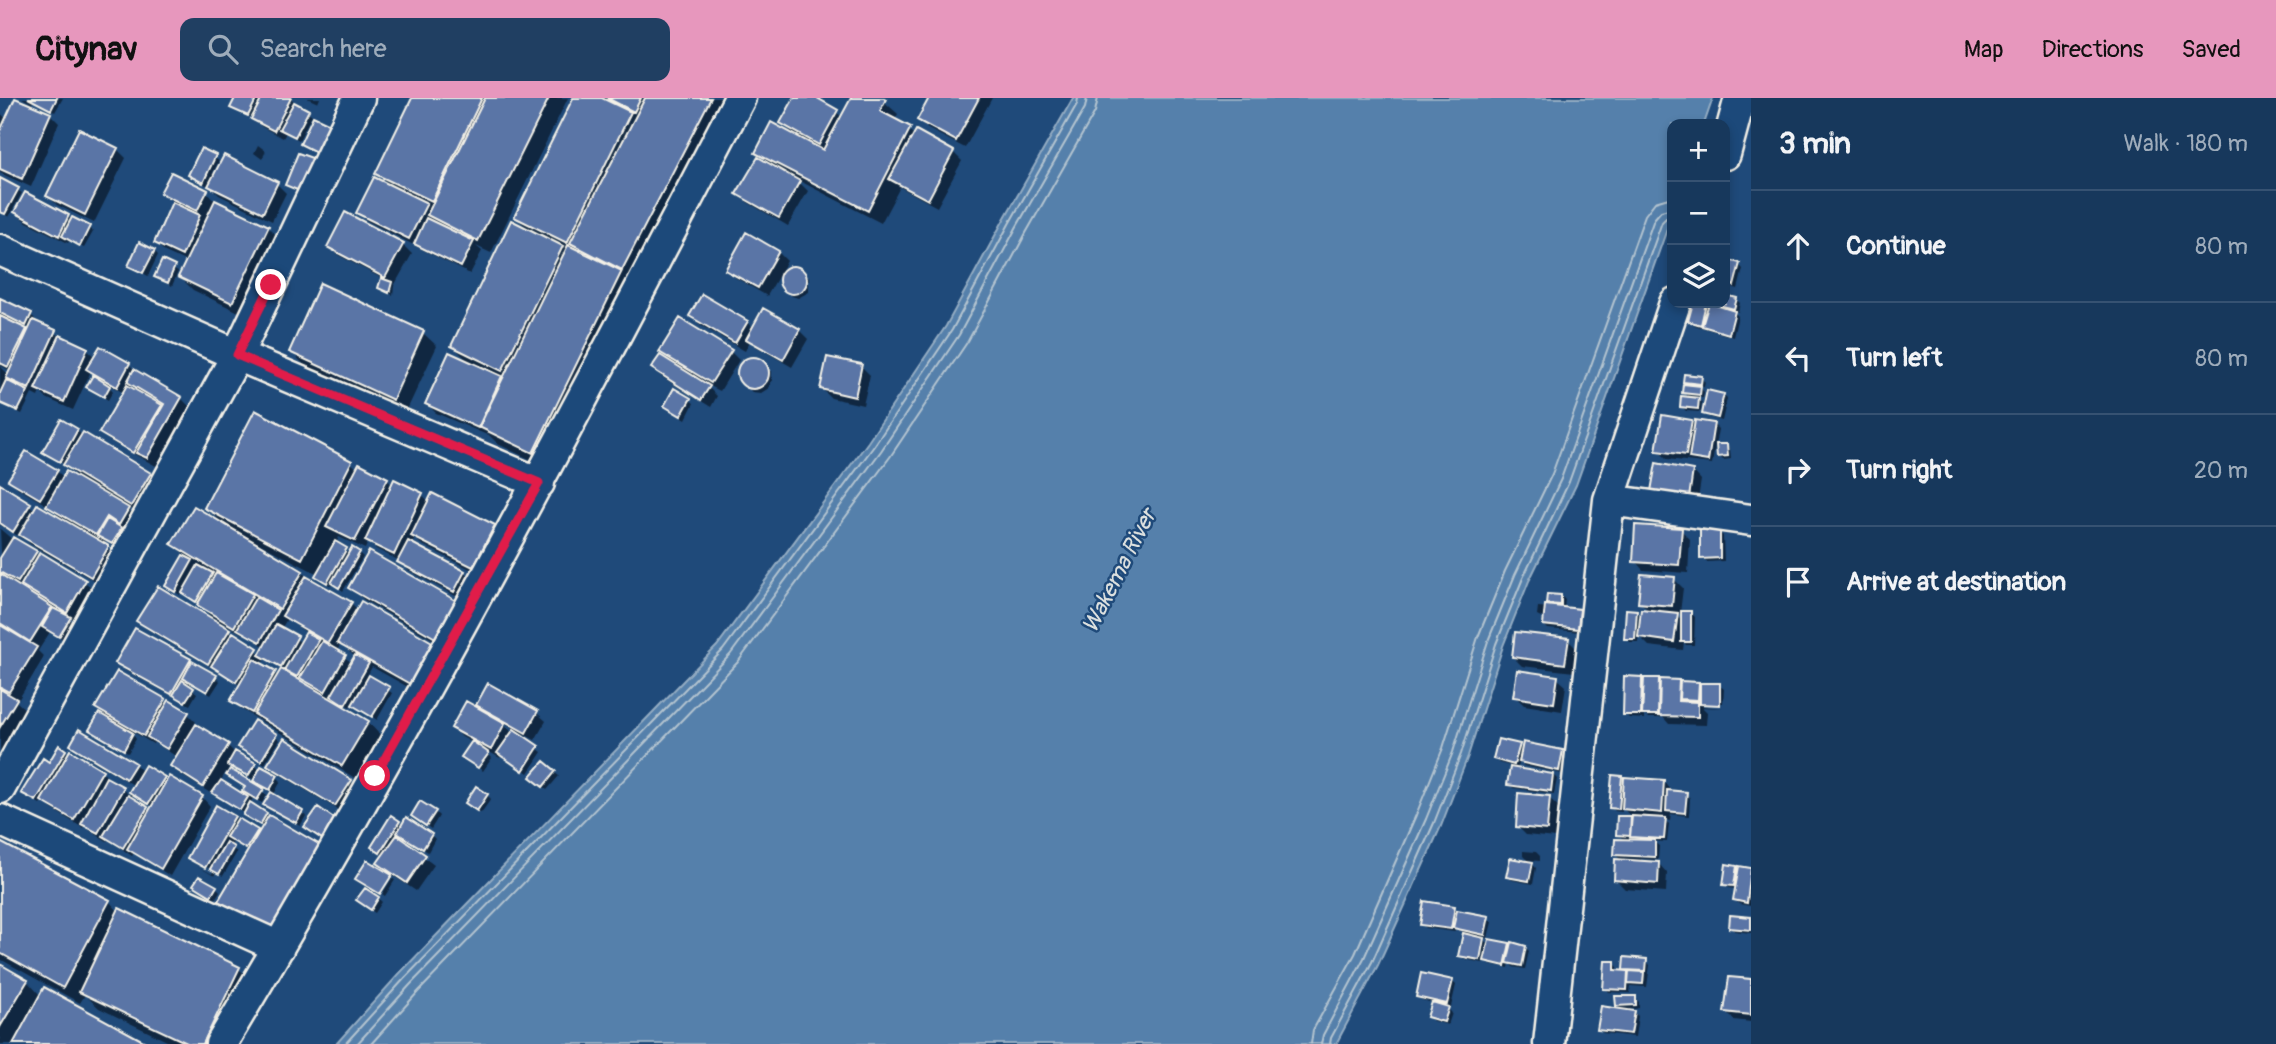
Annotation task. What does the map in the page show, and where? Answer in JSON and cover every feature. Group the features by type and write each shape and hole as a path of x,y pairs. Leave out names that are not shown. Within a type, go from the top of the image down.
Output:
{"street":[{"path":"0,788 237,355 359,98"},
{"path":"221,1044 279,947 539,483 740,98"},
{"path":"1730,135 1740,98"},
{"path":"0,250 237,355 539,483"},
{"path":"1549,1044 1609,500 1673,308"},
{"path":"1609,500 1751,520"},
{"path":"0,820 279,947"}],"water":[{"name":"Wakema River","path":"1073,98 1713,98 1706,119 1667,119 1667,229 1576,485 1529,581 1503,646 1468,756 1441,826 1378,965 1336,1044 336,1044 399,974 717,646 868,442 946,326"}],"building":[{"path":"15,98 51,113 22,179 0,169 0,131"},
{"path":"28,98 57,98 51,110"},
{"path":"235,98 257,98 248,116 230,108"},
{"path":"262,98 291,98 274,131 251,119"},
{"path":"412,98 482,98 432,201 375,174"},
{"path":"485,98 549,98 478,241 427,215"},
{"path":"573,98 602,98 631,112 567,243 514,217"},
{"path":"607,98 641,98 634,112"},
{"path":"645,98 711,98 622,270 570,243"},
{"path":"794,98 817,98 838,110 819,145 780,123"},
{"path":"851,98 884,98 886,99 880,111 911,127 868,211 755,153 771,122 823,150"},
{"path":"929,98 979,98 956,141 917,120"},
{"path":"294,102 309,110 295,137 279,129"},
{"path":"313,116 330,124 316,152 300,144"},
{"path":"79,129 118,148 85,215 46,196"},
{"path":"916,130 954,151 928,200 889,179"},
{"path":"201,148 216,155 203,183 188,175"},
{"path":"298,153 315,159 302,192 285,185"},
{"path":"224,155 278,182 263,213 208,186"},
{"path":"758,157 800,181 779,218 736,194"},
{"path":"171,172 208,190 197,211 160,193"},
{"path":"374,177 427,203 409,239 356,213"},
{"path":"0,178 19,188 5,214 0,212"},
{"path":"25,192 69,215 59,236 14,212"},
{"path":"215,200 269,226 232,303 178,277"},
{"path":"172,202 200,215 182,256 154,243"},
{"path":"345,212 404,243 385,278 327,247"},
{"path":"72,217 90,226 80,246 62,236"},
{"path":"426,218 474,241 461,267 414,244"},
{"path":"511,220 563,246 502,371 451,346"},
{"path":"746,232 779,251 758,288 725,270"},
{"path":"139,242 155,250 143,273 128,266"},
{"path":"568,245 622,271 533,453 479,427"},
{"path":"162,260 175,266 168,283 154,277"},
{"path":"1730,260 1740,263 1734,286 1730,285"},
{"path":"793,266 803,270 807,280 803,290 793,294 783,290 779,280 783,270"},
{"path":"381,278 392,282 389,293 378,288"},
{"path":"320,283 424,331 393,400 289,352"},
{"path":"702,294 748,321 735,343 689,316"},
{"path":"1730,296 1737,298 1734,309 1730,308"},
{"path":"0,298 32,313 26,326 0,313"},
{"path":"763,308 800,329 783,360 746,339"},
{"path":"1692,308 1705,308 1701,325 1688,321"},
{"path":"1707,308 1735,311 1729,334 1702,326"},
{"path":"0,316 27,329 8,367 0,363"},
{"path":"680,318 732,350 711,383 659,352"},
{"path":"33,320 56,330 29,389 6,378"},
{"path":"60,335 88,348 64,402 35,389"},
{"path":"100,346 130,363 117,387 86,369"},
{"path":"449,352 502,376 478,428 425,404"},
{"path":"660,355 710,386 701,400 651,368"},
{"path":"753,357 764,362 769,373 764,384 753,389 742,384 737,373 742,362"},
{"path":"827,357 862,364 855,397 820,389"},
{"path":"134,369 182,397 147,458 136,453 164,404 127,382"},
{"path":"1684,374 1702,376 1701,384 1683,382"},
{"path":"93,375 110,386 104,397 86,387"},
{"path":"6,380 28,391 18,411 0,403 0,393"},
{"path":"1683,384 1701,386 1700,395 1682,393"},
{"path":"127,385 162,405 133,453 99,433"},
{"path":"674,388 691,398 681,416 664,406"},
{"path":"1707,390 1724,394 1718,418 1702,414"},
{"path":"1681,396 1699,398 1698,409 1680,407"},
{"path":"255,410 352,461 302,559 204,508"},
{"path":"1662,415 1692,420 1686,455 1656,451"},
{"path":"61,419 78,429 60,462 42,452"},
{"path":"1695,420 1714,423 1708,461 1689,458"},
{"path":"83,432 151,473 131,506 63,465"},
{"path":"1716,444 1727,444 1728,456 1717,457"},
{"path":"26,451 58,470 40,499 8,480"},
{"path":"359,463 388,478 355,541 326,527"},
{"path":"1656,463 1693,470 1689,498 1651,491"},
{"path":"66,471 129,508 119,525 107,517 96,535 46,506"},
{"path":"394,479 423,493 394,555 365,541"},
{"path":"0,484 31,503 13,532 0,523"},
{"path":"432,493 495,525 473,567 411,536"},
{"path":"37,504 109,546 91,577 19,535"},
{"path":"194,506 303,571 280,609 171,544"},
{"path":"107,519 122,528 112,544 97,536"},
{"path":"1635,525 1682,528 1679,565 1633,562"},
{"path":"1700,530 1720,530 1720,558 1700,559"},
{"path":"13,537 37,551 18,582 0,572 0,558"},
{"path":"335,541 347,548 327,583 315,576"},
{"path":"408,541 465,571 454,592 397,562"},
{"path":"352,547 360,552 339,588 331,583"},
{"path":"369,551 460,603 439,640 348,588"},
{"path":"40,552 86,580 67,613 21,585"},
{"path":"183,555 193,560 175,592 165,586"},
{"path":"198,565 213,573 196,602 182,593"},
{"path":"216,573 253,594 234,627 197,605"},
{"path":"0,574 52,607 30,642 0,623"},
{"path":"1641,574 1675,577 1672,606 1638,603"},
{"path":"306,576 352,602 328,643 282,616"},
{"path":"158,586 230,629 208,664 136,621"},
{"path":"1547,594 1561,595 1561,605 1546,604"},
{"path":"256,597 278,610 260,642 237,629"},
{"path":"361,601 434,643 410,684 337,643"},
{"path":"1545,605 1580,609 1578,629 1543,625"},
{"path":"53,608 71,617 59,637 42,627"},
{"path":"1626,609 1637,610 1635,639 1624,639"},
{"path":"1641,609 1678,613 1674,642 1638,637"},
{"path":"1681,611 1691,611 1691,642 1681,642"},
{"path":"276,624 298,636 281,667 259,655"},
{"path":"0,625 37,647 9,692 0,687"},
{"path":"135,628 191,659 171,694 115,663"},
{"path":"233,632 258,648 236,682 211,666"},
{"path":"306,632 319,639 297,677 284,670"},
{"path":"1515,632 1569,638 1565,664 1512,657"},
{"path":"322,641 346,655 325,692 300,678"},
{"path":"355,655 369,663 345,705 331,696"},
{"path":"254,659 276,671 252,713 230,701"},
{"path":"192,661 217,675 207,692 183,678"},
{"path":"281,669 369,721 342,766 254,714"},
{"path":"1517,670 1558,676 1554,703 1513,697"},
{"path":"117,671 166,699 144,736 95,708"},
{"path":"369,675 390,687 372,717 352,705"},
{"path":"1624,676 1642,677 1641,715 1623,715"},
{"path":"1644,678 1659,678 1658,715 1642,715"},
{"path":"1660,679 1679,680 1678,701 1698,702 1698,717 1659,716"},
{"path":"182,680 194,688 185,702 173,695"},
{"path":"1680,681 1699,682 1698,700 1679,699"},
{"path":"488,683 538,711 526,733 476,705"},
{"path":"1700,683 1720,683 1720,705 1700,704"},
{"path":"0,689 17,699 0,727"},
{"path":"169,700 189,712 167,749 147,737"},
{"path":"466,701 505,723 491,750 451,728"},
{"path":"99,713 133,733 124,750 89,730"},
{"path":"254,720 277,734 261,761 237,747"},
{"path":"196,724 229,744 203,787 170,766"},
{"path":"79,729 136,763 126,779 70,745"},
{"path":"514,729 539,746 523,771 497,753"},
{"path":"284,738 352,780 335,806 267,765"},
{"path":"1498,739 1520,744 1514,765 1493,759"},
{"path":"472,741 489,753 478,768 461,757"},
{"path":"1523,742 1563,750 1559,771 1519,762"},
{"path":"59,745 66,750 36,801 21,793 43,758 49,762"},
{"path":"70,750 103,770 74,820 41,801"},
{"path":"235,751 256,763 248,776 227,765"},
{"path":"544,761 556,771 543,787 530,777"},
{"path":"145,765 165,777 148,804 129,792"},
{"path":"261,766 278,775 270,790 253,781"},
{"path":"1510,767 1553,774 1551,791 1507,785"},
{"path":"230,769 264,789 257,800 242,791 245,787 226,775"},
{"path":"1612,775 1622,776 1619,809 1609,808"},
{"path":"169,776 203,796 161,869 127,849"},
{"path":"106,777 124,787 98,833 81,824"},
{"path":"1624,777 1664,780 1662,813 1622,809"},
{"path":"221,780 248,797 240,810 212,793"},
{"path":"476,786 488,794 477,811 465,803"},
{"path":"1667,790 1687,792 1685,813 1666,811"},
{"path":"271,792 303,811 296,823 263,805"},
{"path":"1518,793 1550,796 1547,830 1516,827"},
{"path":"128,795 148,807 123,848 103,836"},
{"path":"420,801 436,811 426,826 411,816"},
{"path":"250,802 267,813 260,825 243,815"},
{"path":"216,805 235,816 205,868 187,858"},
{"path":"318,807 335,819 322,839 304,827"},
{"path":"269,815 322,846 271,933 218,901"},
{"path":"391,815 400,821 380,853 371,847"},
{"path":"1617,816 1631,816 1630,836 1616,835"},
{"path":"1632,816 1666,818 1664,839 1630,837"},
{"path":"406,817 432,834 423,849 397,833"},
{"path":"238,818 258,830 246,849 226,837"},
{"path":"397,835 426,855 407,883 377,863"},
{"path":"1615,839 1655,840 1655,857 1614,855"},
{"path":"0,842 110,900 63,988 0,953"},
{"path":"226,842 234,847 219,874 210,869"},
{"path":"1510,858 1533,862 1529,881 1506,877"},
{"path":"1615,859 1659,862 1658,884 1614,880"},
{"path":"367,860 392,875 380,894 355,879"},
{"path":"1726,864 1737,866 1734,886 1723,885"},
{"path":"1739,866 1751,868 1747,903 1733,900"},
{"path":"199,876 217,886 211,896 193,885"},
{"path":"365,888 379,897 371,910 356,900"},
{"path":"1424,901 1455,906 1451,929 1420,925"},
{"path":"119,908 240,967 203,1044 189,1044 79,992"},
{"path":"1457,910 1489,916 1485,935 1453,928"},
{"path":"1730,915 1751,917 1751,930 1729,928"},
{"path":"1463,933 1484,938 1480,960 1458,956"},
{"path":"1489,939 1510,943 1505,966 1484,961"},
{"path":"1512,942 1526,946 1522,966 1507,963"},
{"path":"1624,957 1647,959 1646,971 1623,970"},
{"path":"1605,961 1615,961 1615,970 1628,971 1627,990 1603,989"},
{"path":"0,964 28,980 0,1027"},
{"path":"1629,971 1644,972 1643,984 1628,983"},
{"path":"1421,973 1453,980 1447,1004 1416,997"},
{"path":"1729,977 1751,979 1751,1015 1724,1012"},
{"path":"44,987 149,1044 13,1044"},
{"path":"1615,996 1636,996 1636,1005 1616,1006"},
{"path":"1432,1002 1449,1007 1444,1022 1427,1017"},
{"path":"1601,1006 1635,1011 1631,1034 1597,1030"}],"route":[{"path":"271,285 237,355 539,483 375,776"}]}
